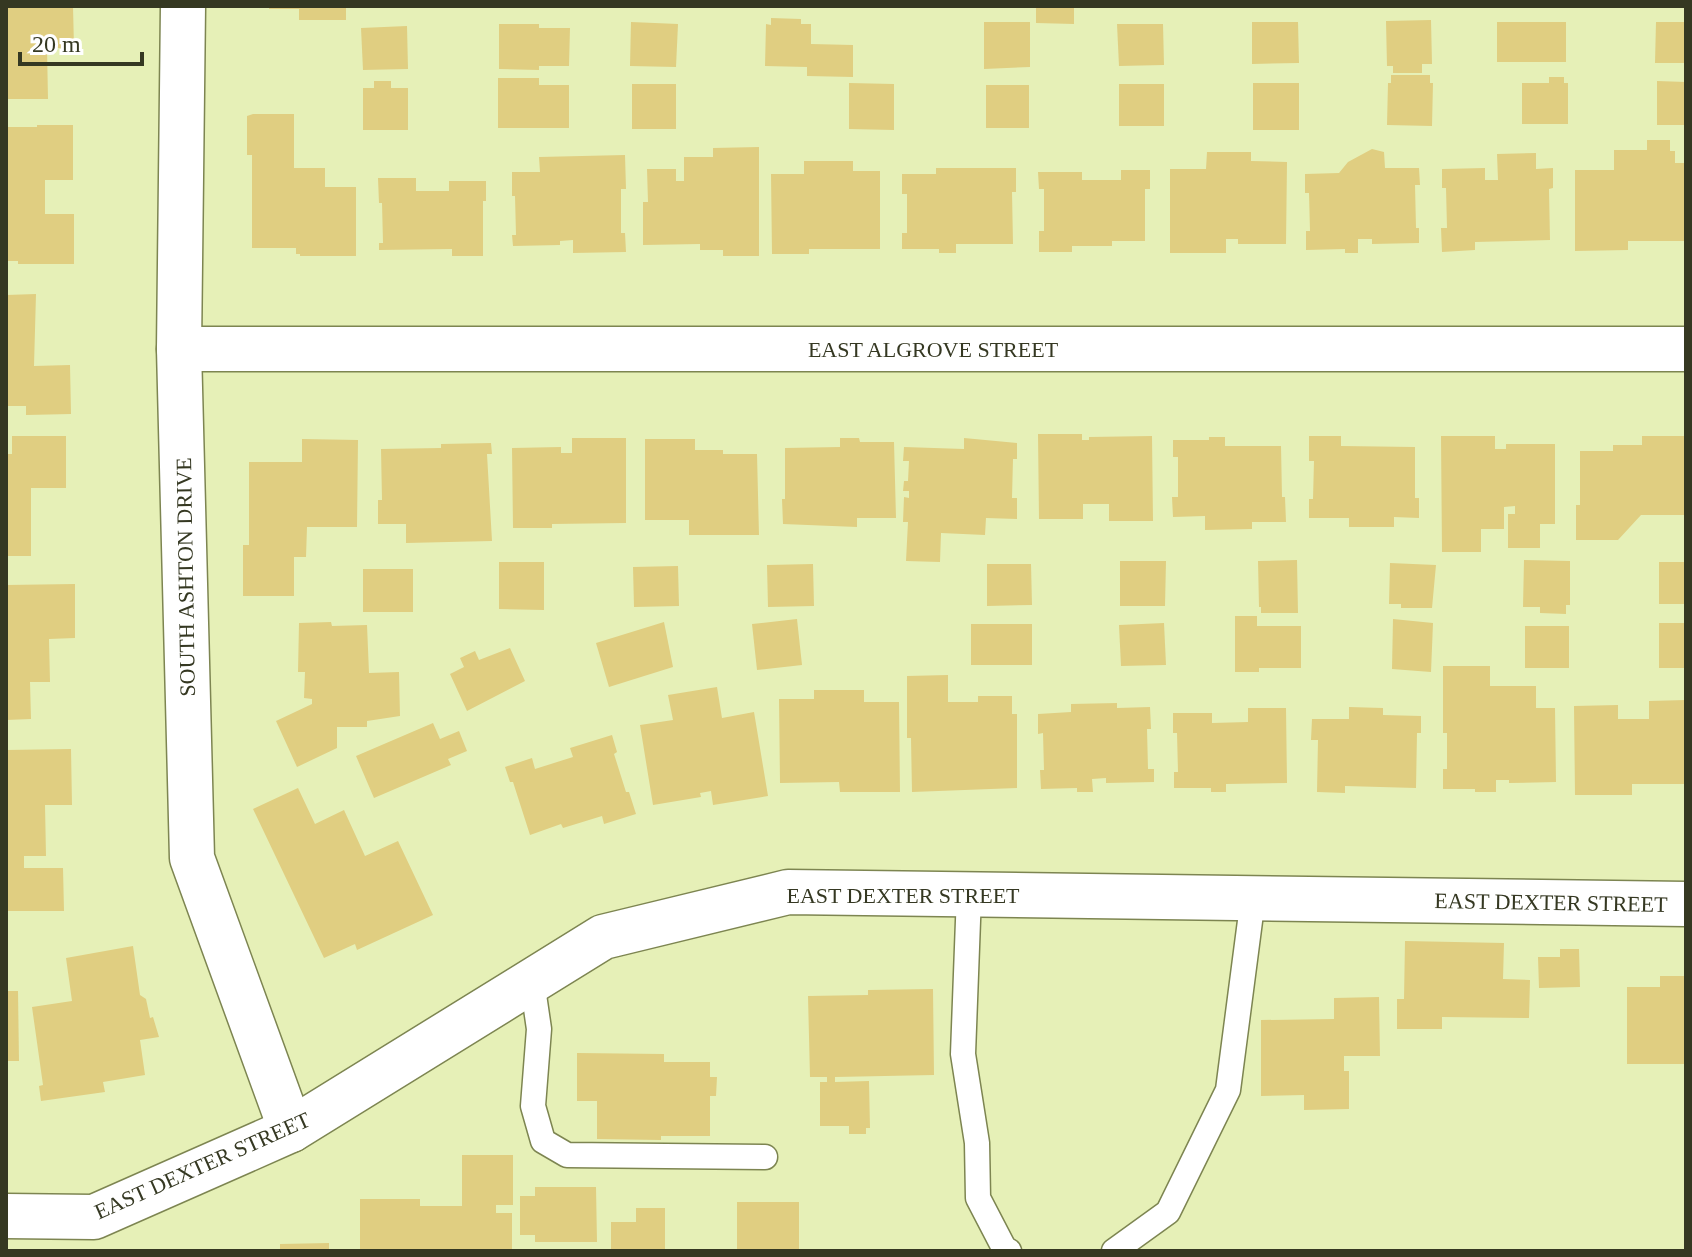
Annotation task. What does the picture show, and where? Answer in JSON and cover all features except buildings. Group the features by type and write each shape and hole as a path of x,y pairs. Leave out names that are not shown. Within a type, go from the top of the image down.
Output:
{"street":[{"name":"SOUTH ASHTON DRIVE","path":"183,6 179,349 192,858 291,1130"},
{"name":"EAST ALGROVE STREET","path":"179,349 1686,349"},
{"name":"EAST DEXTER STREET","path":"6,1216 94,1217 291,1130 603,937 788,892 1686,904"}],"lane":[{"path":"969,894 963,1054 977,1143 978,1198 1004,1248 1009,1251"},
{"path":"1114,1251 1168,1212 1228,1090 1253,898"},
{"path":"532,981 539,1029 533,1106 543,1141 567,1155 765,1157"}]}
